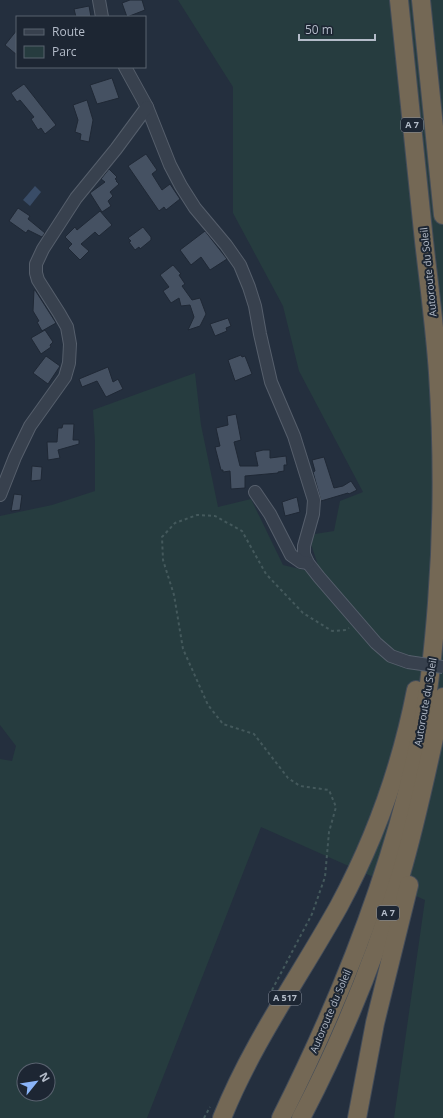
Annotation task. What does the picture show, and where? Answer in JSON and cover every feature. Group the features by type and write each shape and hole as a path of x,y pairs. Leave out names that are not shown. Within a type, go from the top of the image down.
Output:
{"highway":[{"name":"Autoroute du Soleil","path":"281,1118 312,1055 361,939 385,869 401,814 423,723 434,640 441,532 442,474 438,374 399,0"},
{"name":"A 7","path":"421,0 443,215"},
{"name":"A 517","path":"217,1111 233,1093 253,1054 338,906 363,859 386,801 408,731 417,685 426,604 431,503 431,419 425,250"},
{"name":"Autoroute du Soleil","path":"301,1118 350,1016 375,952 406,852 443,697"},
{"path":"358,1118 375,1023 416,858 428,798 443,702"}],"street":[{"path":"99,0 102,16"},
{"path":"126,68 146,106 170,165 181,186 240,265 249,287 255,306 271,382 294,436 314,500 313,514 304,546 304,554 308,562 319,577 381,649 391,656 408,662 443,667"},
{"path":"0,495 15,457 30,426 65,377 69,363 70,344 67,328 38,280 36,264 43,249 76,198 116,149 146,106"},
{"path":"255,492 270,514 291,555 301,562 308,562"}],"path":[{"path":"272,990 312,914 325,877 328,832 336,807 329,790 300,786 288,778 254,734 223,724 208,705 183,649 174,595 163,560 162,537 175,523 197,515 215,516 242,531 266,574 303,613 332,631 346,630 358,622"},
{"path":"204,1118 217,1111"}],"green space":[{"path":"178,0 443,0 443,1118 394,1118 425,900 261,827 147,1118 0,1118 0,759 12,761 16,746 0,725 0,516 52,505 95,491 95,442 93,410 195,373 201,425 218,507 251,499 283,565 321,574 311,544 315,534 334,531 340,501 363,492 299,371 283,306 233,213 233,87"}],"water":[{"path":"35,186 41,192 30,206 23,200"}],"building":[{"path":"130,0 142,0 145,10 127,16 122,3"},
{"path":"89,6 91,16 76,16 74,9"},
{"path":"16,31 16,54 5,45"},
{"path":"112,78 119,98 97,104 90,85"},
{"path":"24,84 56,125 45,134 41,128 38,130 31,119 34,117 20,100 17,102 11,93"},
{"path":"87,100 93,120 89,142 80,140 81,134 75,132 78,120 73,105"},
{"path":"146,154 157,170 152,174 162,190 170,184 180,199 166,210 164,207 159,211 128,166"},
{"path":"109,169 117,177 115,179 119,184 110,192 113,196 108,201 111,206 102,212 90,193 105,182 101,179"},
{"path":"18,208 30,216 28,219 45,233 42,237 28,230 26,233 9,221"},
{"path":"100,211 112,225 99,236 95,232 81,244 89,251 80,260 68,248 72,244 65,237 75,227 77,230"},
{"path":"143,227 151,237 151,240 140,249 139,247 135,250 128,238"},
{"path":"205,231 227,259 210,270 201,257 191,265 180,250"},
{"path":"173,265 181,274 179,275 185,284 182,286 192,300 200,298 206,314 200,326 188,330 194,317 190,305 181,306 179,298 171,303 163,291 169,287 160,275"},
{"path":"34,290 56,323 42,331 37,322 39,321 33,311"},
{"path":"228,318 231,326 226,328 227,331 215,336 210,324"},
{"path":"45,330 53,342 50,345 51,347 41,354 31,338"},
{"path":"241,355 242,357 245,356 252,374 235,381 228,360"},
{"path":"46,356 60,366 48,384 33,373"},
{"path":"108,367 113,382 118,379 123,389 106,397 97,381 82,387 79,379"},
{"path":"236,414 241,440 234,442 240,466 258,466 255,452 263,450 270,450 270,458 286,456 287,465 284,465 284,471 278,473 245,476 245,488 231,489 230,471 223,472 223,470 221,470 215,447 220,446 216,428 228,425 227,416"},
{"path":"63,424 74,424 73,440 79,440 79,444 58,450 60,458 48,460 47,442 57,442 58,428 62,428"},
{"path":"324,457 334,488 343,486 351,481 357,490 349,494 348,493 321,501 313,472 315,471 312,460"},
{"path":"32,466 42,467 41,480 31,481"},
{"path":"14,494 22,495 20,510 11,511"},
{"path":"297,497 300,512 285,516 282,502"}]}
